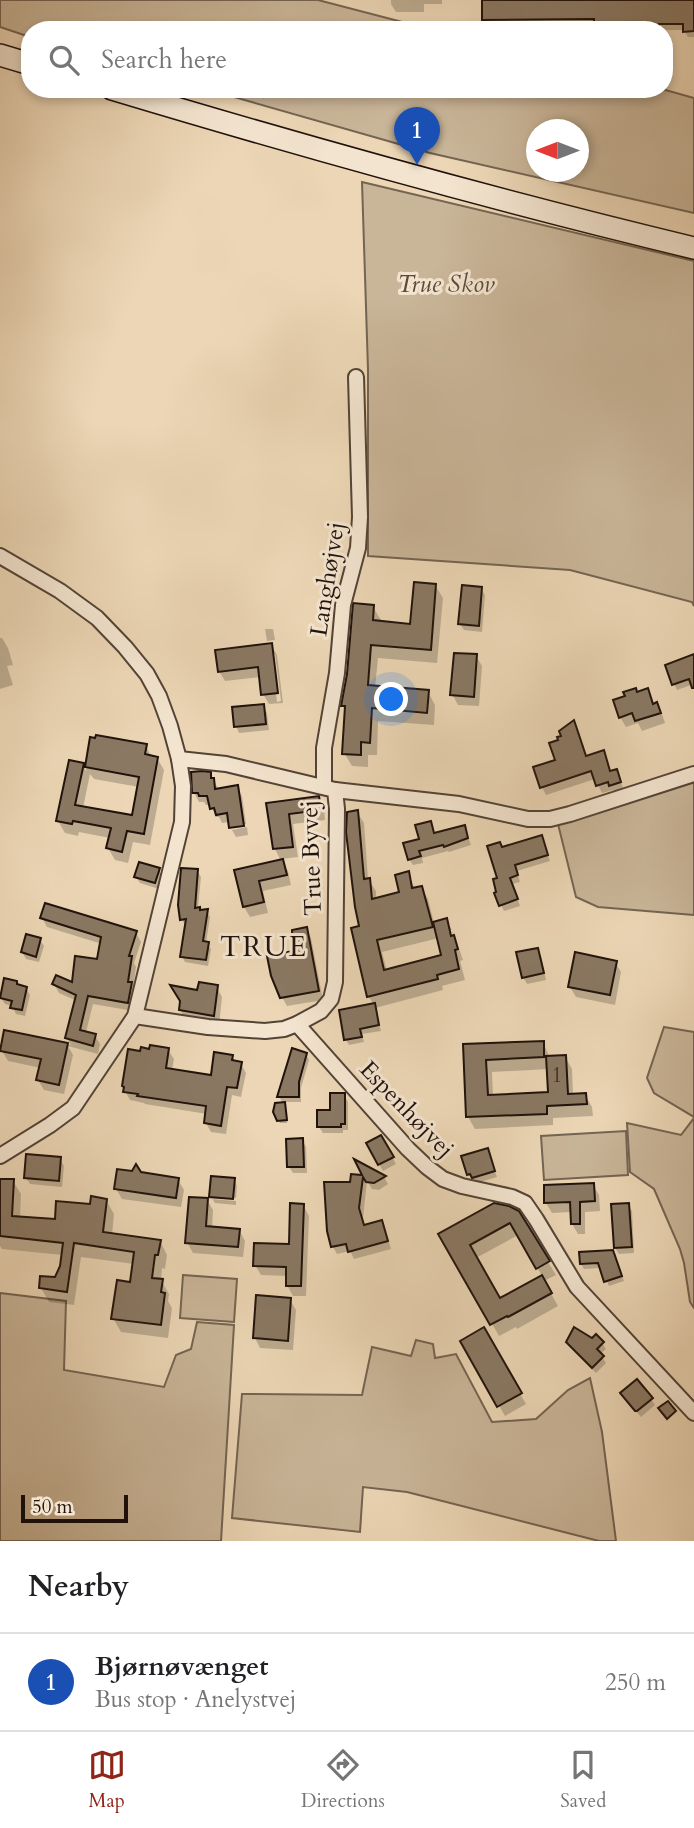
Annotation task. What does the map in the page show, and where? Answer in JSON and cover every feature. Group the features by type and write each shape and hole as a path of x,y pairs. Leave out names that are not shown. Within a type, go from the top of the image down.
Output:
{"street":[{"path":"0,55 21,61"},
{"path":"142,98 271,137 551,214 694,248"},
{"name":"Langhøjvej","path":"329,788 324,748 337,673 343,605 358,548 356,377"},
{"path":"0,556 60,591 97,618 147,674 170,726 183,786 182,822 135,1016 73,1108 0,1156"},
{"name":"True Byvej","path":"135,1016 208,1027 284,1030 321,1011 331,999 335,982 337,809 329,788 226,764 179,759"},
{"path":"329,788 459,804 528,819 550,819 694,774"},
{"name":"Espenhøjvej","path":"297,1024 427,1167 443,1179 462,1186 512,1197 525,1203 577,1287 694,1413"}],"green space":[{"path":"0,0 318,0 398,21 21,21 21,34 0,27"},
{"path":"673,92 694,98 694,213 558,182 589,182 589,119 526,119 526,175 430,153 238,98 673,98"},
{"name":"True Skov","path":"362,182 694,261 694,606 692,602 570,570 368,556 368,370"},
{"path":"694,782 694,915 598,907 576,897 558,824"},
{"path":"664,1027 694,1032 694,1117 654,1093 647,1078"},
{"path":"694,1118 694,1308 690,1302 680,1249 654,1189 630,1172 627,1123 681,1135"},
{"path":"626,1131 628,1175 544,1180 541,1136"},
{"path":"183,1275 237,1279 234,1322 180,1318"},
{"path":"0,1293 66,1301 64,1370 164,1387 176,1355 191,1349 197,1322 234,1325 221,1541 0,1541"},
{"path":"416,1340 433,1344 435,1358 456,1354 492,1422 536,1419 568,1390 590,1378 602,1432 616,1541 599,1541 407,1492 363,1487 360,1532 232,1518 242,1394 362,1395 372,1347 411,1356"}],"building":[{"path":"482,0 694,0 694,31 683,32 683,24 673,24 673,21 482,20"},
{"path":"414,582 436,584 431,650 371,645 368,685 429,690 427,713 372,708 370,743 361,742 361,755 342,754 345,706 341,706 347,674 353,603 374,605 373,620 410,624"},
{"path":"462,585 482,587 479,626 458,624"},
{"path":"272,643 278,693 261,695 258,667 218,672 215,650"},
{"path":"454,653 477,654 474,697 450,695"},
{"path":"694,654 694,688 689,679 672,685 665,665"},
{"path":"636,688 637,692 648,688 653,704 657,702 661,713 635,721 632,713 619,718 613,700 625,696 623,692"},
{"path":"264,704 266,724 234,727 232,707"},
{"path":"574,720 586,756 604,750 610,771 617,769 621,782 596,786 591,771 540,788 533,767 555,760 549,743 558,740 557,737 561,736 559,731"},
{"path":"96,735 147,744 145,754 158,757 144,834 127,831 122,852 106,848 111,828 73,821 72,824 56,821 69,760 84,763 75,805 132,815 139,777 85,767 90,737 95,738"},
{"path":"191,772 211,772 215,789 238,785 244,826 229,828 227,813 216,815 214,808 210,809 207,796 192,793"},
{"path":"319,796 321,810 289,814 293,847 273,849 266,803"},
{"path":"358,810 364,879 370,878 372,899 399,892 395,875 409,871 412,888 422,886 433,927 377,940 384,970 441,955 433,922 447,918 451,936 454,935 458,949 455,950 459,969 437,975 438,979 367,997 351,928 359,926 346,832 347,812"},
{"path":"431,821 434,833 465,825 468,838 444,847 443,845 419,851 421,856 408,860 403,843 419,839 415,825"},
{"path":"542,835 548,855 515,865 518,875 510,878 518,899 499,906 493,879 497,878 487,846 500,842 502,847"},
{"path":"283,859 287,875 259,881 264,902 243,907 234,870"},
{"path":"139,862 160,868 155,883 134,877"},
{"path":"181,868 198,869 195,908 208,909 203,941 209,942 206,960 180,957 186,919 180,920 178,905"},
{"path":"45,903 137,931 129,956 132,956 128,982 132,982 128,1003 88,996 80,1030 96,1034 93,1046 65,1038 76,995 52,984 56,975 72,982 75,956 97,959 101,937 40,918"},
{"path":"307,927 319,991 280,998 267,956 293,951 292,930"},
{"path":"26,934 41,938 36,957 21,952"},
{"path":"538,948 544,973 522,978 516,952"},
{"path":"575,952 617,961 610,995 568,987"},
{"path":"4,978 27,987 22,1010 10,1008 12,1001 0,998"},
{"path":"199,982 218,985 214,1016 179,1010 180,1001 170,985 197,990"},
{"path":"375,1003 379,1025 360,1029 362,1037 344,1040 339,1010"},
{"path":"4,1030 68,1043 59,1085 36,1080 41,1059 0,1051"},
{"path":"544,1041 544,1057 486,1060 488,1095 548,1092 546,1056 566,1055 568,1094 586,1093 587,1104 547,1106 547,1114 466,1117 463,1044"},
{"path":"150,1045 169,1048 166,1068 211,1075 214,1052 233,1055 232,1060 242,1062 237,1088 227,1087 221,1126 204,1123 206,1106 123,1092 128,1049 140,1051 141,1047 149,1049"},
{"path":"292,1048 307,1053 299,1082 299,1097 277,1097"},
{"path":"330,1093 345,1093 345,1124 341,1124 341,1127 317,1127 317,1110 330,1110"},
{"path":"285,1102 287,1120 277,1121 273,1112 275,1103"},
{"path":"381,1135 394,1157 378,1165 366,1143"},
{"path":"303,1138 304,1167 287,1167 286,1139"},
{"path":"488,1148 495,1171 472,1178 470,1174 467,1175 461,1156"},
{"path":"26,1154 61,1157 59,1181 24,1178"},
{"path":"354,1159 386,1176 374,1183 366,1182 363,1177 359,1208 364,1225 382,1220 388,1241 348,1252 346,1244 331,1247 327,1231 324,1182 350,1182 351,1174 362,1175"},
{"path":"136,1164 141,1172 179,1178 176,1198 114,1189 117,1169 132,1171"},
{"path":"211,1176 235,1178 233,1199 209,1197"},
{"path":"0,1179 14,1179 12,1216 55,1219 56,1201 90,1204 91,1196 107,1199 103,1232 161,1240 158,1255 155,1255 152,1278 163,1279 161,1292 165,1293 161,1325 111,1319 117,1280 130,1282 134,1252 74,1243 67,1292 39,1288 40,1276 55,1277 60,1266 63,1243 0,1236"},
{"path":"594,1183 595,1201 580,1202 580,1224 571,1224 570,1202 544,1203 544,1185"},
{"path":"189,1197 208,1198 206,1226 240,1229 238,1247 185,1243"},
{"path":"290,1203 304,1204 301,1286 286,1286 286,1267 253,1266 254,1243 289,1244"},
{"path":"494,1203 519,1211 550,1261 536,1269 510,1223 470,1245 500,1298 542,1275 552,1293 490,1325 438,1234"},
{"path":"629,1203 632,1247 614,1248 611,1204"},
{"path":"613,1250 622,1276 604,1282 598,1263 580,1264 579,1252"},
{"path":"256,1295 291,1298 288,1341 253,1338"},
{"path":"484,1327 522,1393 497,1407 460,1341"},
{"path":"574,1327 592,1338 596,1334 604,1342 597,1349 604,1356 592,1368 566,1342"},
{"path":"637,1379 653,1398 635,1411 620,1393"},
{"path":"668,1401 676,1411 667,1419 658,1408"}],"place":[{"name":"Bjørnøvænget","path":"417,165"}],"district":[{"name":"TRUE","path":"264,946"}]}
